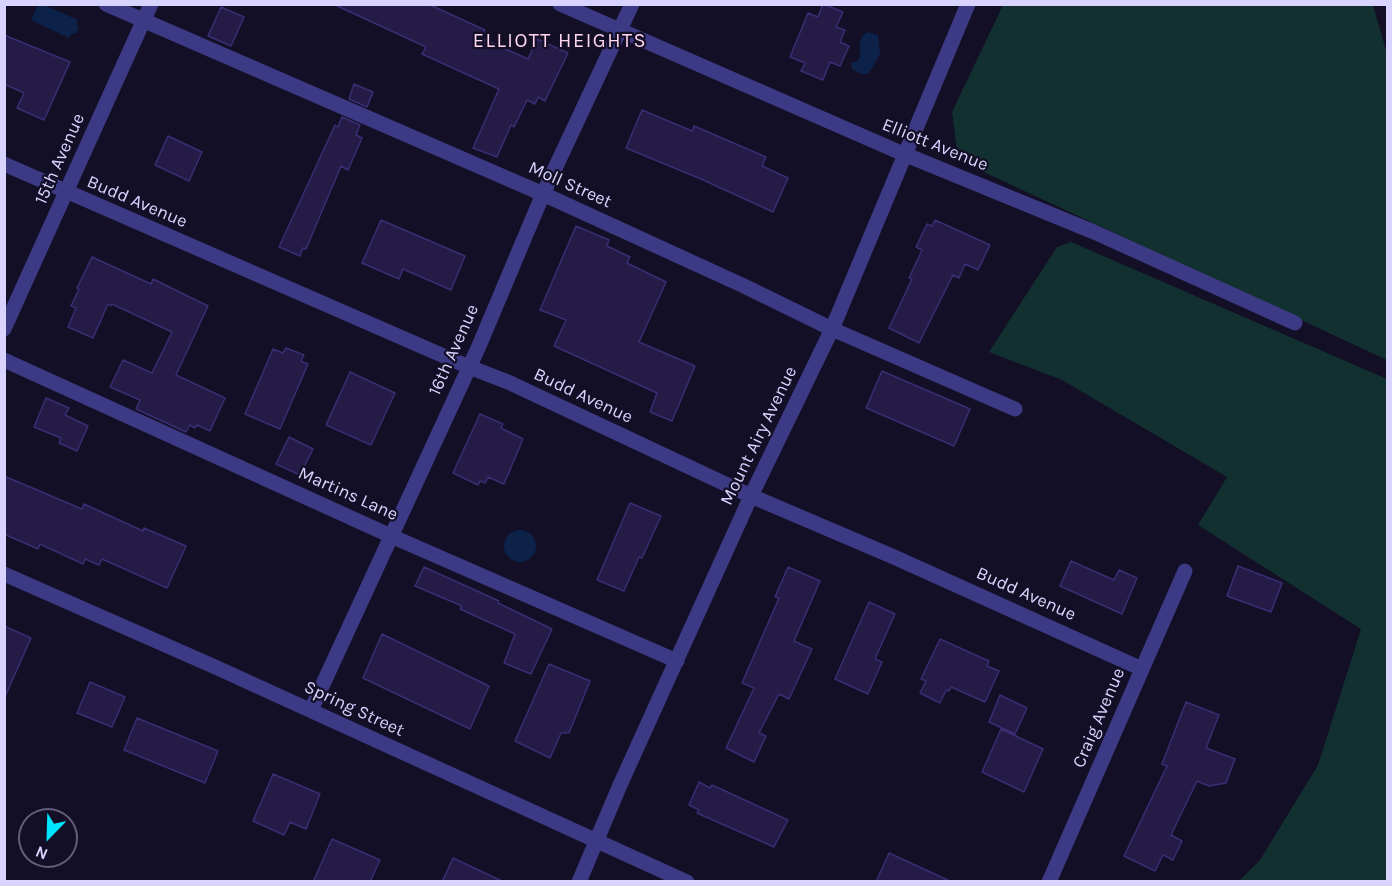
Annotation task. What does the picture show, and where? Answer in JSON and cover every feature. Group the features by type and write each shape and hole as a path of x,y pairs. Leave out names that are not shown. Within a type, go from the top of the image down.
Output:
{"street":[{"name":"Moll Street","path":"106,4 543,194 832,329 1015,409"},
{"name":"15th Avenue","path":"4,329 151,4"},
{"name":"Elliott Avenue","path":"560,4 619,32 1094,232 1295,323"},
{"name":"16th Avenue","path":"310,710 469,367 543,194 632,4"},
{"name":"Mount Airy Avenue","path":"579,882 620,785 751,496 832,329 968,4"},
{"name":"Budd Avenue","path":"4,164 66,193 508,382 751,496 959,586 1142,669"},
{"name":"Martins Lane","path":"4,360 391,536 677,661"},
{"name":"Craig Avenue","path":"1049,882 1185,571"},
{"name":"Spring Street","path":"4,574 310,710 687,882"}],"green space":[{"path":"1003,5 1373,5 1388,58 1387,360 958,160 952,112"},
{"path":"1071,242 1387,379 1387,881 1239,881 1260,860 1318,765 1361,629 1198,525 1227,477 1062,380 989,352 1057,247"}],"water":[{"path":"38,5 44,5 78,20 76,24 79,26 76,34 72,33 69,38 31,20"},
{"path":"868,32 878,35 880,54 871,70 867,74 862,74 852,69 851,62 856,62 860,57 860,41"},
{"path":"520,530 531,535 536,546 531,557 520,562 509,557 504,546 509,535"}],"building":[{"path":"333,4 428,4 485,30 481,38 528,59 537,39 568,53 545,101 538,97 535,104 527,100 514,127 511,125 497,157 473,148 499,89 422,54 426,47"},
{"path":"823,4 843,12 836,27 845,30 840,42 849,46 840,66 830,62 823,80 801,71 805,63 790,57 808,13 818,17"},
{"path":"221,7 244,17 231,46 208,36"},
{"path":"4,35 70,62 44,120 17,108 24,93 4,84"},
{"path":"354,84 373,92 367,107 349,99"},
{"path":"642,110 692,131 694,126 766,157 762,166 788,178 773,212 626,148"},
{"path":"342,117 360,125 356,135 362,138 348,170 341,166 306,249 303,248 300,256 279,247 335,125 338,127"},
{"path":"168,136 202,152 189,181 155,165"},
{"path":"381,220 465,256 451,290 403,269 399,279 362,263"},
{"path":"935,220 990,245 978,270 965,264 959,278 953,275 919,343 889,328 912,279 909,278 922,250 916,247 927,224 932,226"},
{"path":"576,226 609,240 607,246 630,257 627,263 666,282 639,342 695,366 672,421 650,412 657,393 554,346 566,320 540,310"},
{"path":"92,257 151,284 153,279 208,306 176,375 225,398 210,431 197,425 195,428 190,425 186,432 136,409 140,400 110,387 123,360 152,373 172,332 112,304 111,306 108,304 93,338 68,327 76,308 71,306 79,289 77,288"},
{"path":"286,348 304,355 301,361 308,364 280,429 245,414 273,349 283,353"},
{"path":"882,371 970,409 954,446 866,408"},
{"path":"350,372 395,393 371,445 326,425"},
{"path":"46,398 69,408 65,415 88,426 77,451 59,443 61,438 34,427"},
{"path":"480,414 503,424 501,428 523,439 504,484 488,477 485,483 480,481 478,485 453,473"},
{"path":"289,437 313,449 300,475 276,464"},
{"path":"4,476 82,509 84,504 143,531 144,528 186,546 167,588 102,559 99,565 85,559 83,564 40,544 38,549 4,534"},
{"path":"630,503 661,516 624,591 597,580"},
{"path":"1071,561 1114,580 1119,570 1137,578 1122,614 1060,586"},
{"path":"1238,566 1282,583 1271,612 1227,596"},
{"path":"424,567 499,601 498,603 552,629 531,674 504,663 515,634 460,609 462,606 415,586"},
{"path":"788,567 820,581 794,641 812,649 789,699 779,694 759,733 766,736 754,762 726,748 754,688 742,683 779,598 775,597"},
{"path":"869,602 895,614 875,659 882,662 868,694 835,679"},
{"path":"4,626 31,638 4,699"},
{"path":"382,634 489,686 470,729 363,678"},
{"path":"940,639 989,661 987,666 999,671 985,702 951,687 949,691 946,690 940,703 920,693 926,681 921,679"},
{"path":"549,664 590,681 569,733 561,733 550,758 515,741"},
{"path":"90,682 125,697 112,727 77,713"},
{"path":"1000,695 1027,708 1015,734 989,722"},
{"path":"1186,702 1219,715 1206,748 1235,759 1226,783 1209,786 1197,781 1171,835 1182,841 1173,860 1163,855 1155,871 1124,856 1167,766 1162,764"},
{"path":"137,718 218,751 205,783 124,750"},
{"path":"1001,729 1043,749 1024,792 982,772"},
{"path":"273,774 320,794 306,829 290,822 284,835 253,821"},
{"path":"699,782 710,788 712,785 788,820 774,847 697,813 699,810 689,805"},
{"path":"332,839 380,860 370,882 313,882"},
{"path":"889,853 952,882 876,882"},
{"path":"453,858 504,882 442,882"}],"district":[{"name":"ELLIOTT HEIGHTS","path":"560,41"}]}
